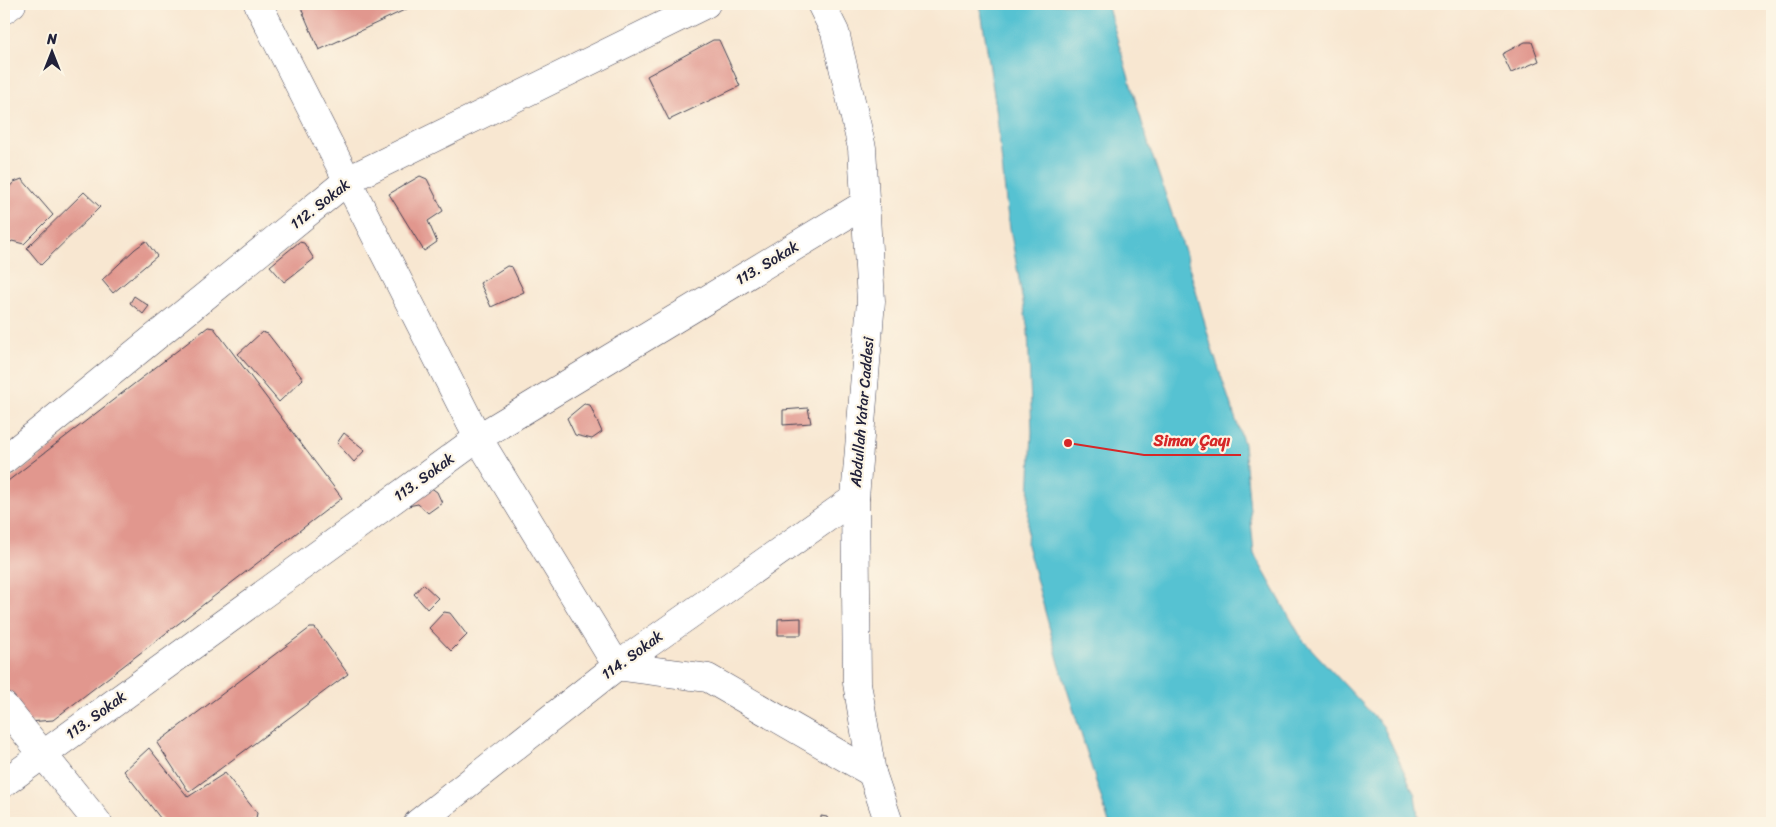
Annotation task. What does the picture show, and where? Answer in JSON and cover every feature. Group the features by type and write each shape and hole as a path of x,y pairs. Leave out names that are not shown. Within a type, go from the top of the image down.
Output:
{"street":[{"path":"4,10 12,4"},
{"path":"258,4 478,438 617,666 708,678 872,773"},
{"name":"112. Sokak","path":"4,460 348,180 706,4"},
{"name":"Abdullah Yatar Caddesi","path":"822,4 835,32 862,148 871,301 855,498 857,683 872,773 890,823"},
{"name":"113. Sokak","path":"4,783 478,438 865,204"},
{"name":"114. Sokak","path":"418,823 617,666 855,498"},
{"path":"4,706 98,823"}],"water":[{"path":"980,4 1107,4 1149,146 1186,255 1212,349 1244,444 1254,554 1302,639 1383,726 1415,795 1419,823 1109,823 1060,667 1027,545 1032,432 1028,331 1007,211 996,108"}],"building":[{"path":"311,4 412,4 413,6 319,50 301,8"},
{"path":"713,40 719,40 740,86 669,120 647,76"},
{"path":"1525,42 1532,42 1539,61 1511,73 1502,54"},
{"path":"420,176 427,179 443,211 428,221 437,242 424,251 389,194"},
{"path":"22,179 53,215 24,244 12,241 4,248 4,193 14,182"},
{"path":"84,192 100,207 41,265 27,248"},
{"path":"146,241 157,256 113,293 102,280"},
{"path":"299,242 304,243 314,259 284,282 270,266"},
{"path":"507,266 512,267 524,292 491,307 480,283"},
{"path":"134,296 149,306 143,314 130,303"},
{"path":"208,327 214,328 342,498 53,720 29,722 4,689 4,484"},
{"path":"262,332 268,334 303,379 279,402 238,354"},
{"path":"584,404 590,405 602,432 592,439 575,435 567,418"},
{"path":"808,408 811,423 783,425 783,410"},
{"path":"344,433 365,450 354,462 337,443"},
{"path":"427,485 437,492 442,503 428,513 418,504 408,506"},
{"path":"423,584 438,598 427,609 414,594"},
{"path":"444,612 450,613 467,635 451,651 429,628"},
{"path":"801,618 801,635 778,635 778,619"},
{"path":"310,628 315,628 348,674 189,792 157,743"},
{"path":"149,748 188,797 225,773 257,813 256,818 249,823 164,823 124,771"},
{"path":"821,816 827,817 829,823 821,823"}],"place":[{"name":"Simav Çayı","path":"1068,443"}]}
